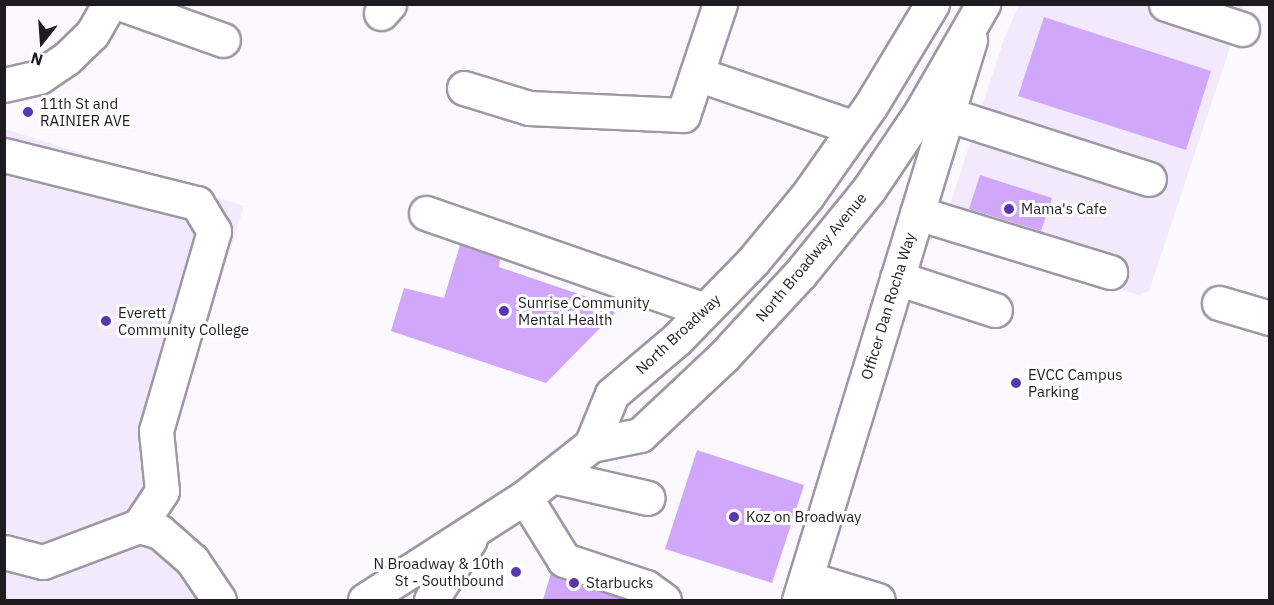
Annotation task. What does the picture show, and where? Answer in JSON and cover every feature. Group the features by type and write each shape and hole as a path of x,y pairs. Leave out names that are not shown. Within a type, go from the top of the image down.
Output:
{"main road":[{"path":"4,85 39,77 66,59 92,34 109,4"},
{"path":"122,4 224,40"},
{"path":"464,88 529,108 683,115 720,4"},
{"name":"North Broadway","path":"365,600 475,532 525,497 591,445 612,394 705,310 799,206 855,128 932,4"},
{"path":"1166,4 1242,29"},
{"name":"North Broadway Avenue","path":"591,445 640,435 724,356 800,274 935,111 981,8"},
{"path":"697,74 855,128"},
{"path":"935,111 1149,179"},
{"name":"Officer Dan Rocha Way","path":"802,589 917,213 935,111"},
{"path":"4,154 146,187 197,203 214,231 156,432 162,491 139,526 43,562 4,552"},
{"path":"426,213 705,310"},
{"path":"917,213 1110,272"},
{"path":"897,278 995,310"},
{"path":"1219,303 1269,318"},
{"path":"552,476 648,498"},
{"path":"525,497 564,560 646,587 664,600"},
{"path":"139,526 160,532 192,560 219,600"},
{"path":"431,600 475,532"},
{"path":"802,589 878,600"}],"shaded area":[{"path":"1019,5 1244,5 1149,291 1139,295 941,232 1004,39"},
{"name":"Everett Community College","path":"5,129 244,206 172,436 172,522 225,600 5,600"}],"building":[{"path":"1044,17 1211,71 1186,150 1018,96"},
{"name":"Mama's Cafe","path":"980,175 1052,198 1041,231 969,209"},
{"name":"Sunrise Community Mental Health","path":"460,245 500,259 499,267 605,303 615,313 546,383 391,331 404,288 444,298"},
{"name":"Koz on Broadway","path":"697,450 804,485 772,583 665,549"},
{"name":"Starbucks","path":"551,573 558,578 627,600 543,600"}],"place":[{"name":"11th St and RAINIER AVE","path":"28,112"},
{"name":"Mama's Cafe","path":"1009,209"},
{"name":"Sunrise Community Mental Health","path":"504,311"},
{"name":"Everett Community College","path":"106,321"},
{"name":"EVCC Campus Parking","path":"1016,383"},
{"name":"Koz on Broadway","path":"734,517"},
{"name":"N Broadway & 10th St - Southbound","path":"516,572"},
{"name":"Starbucks","path":"574,583"}]}
